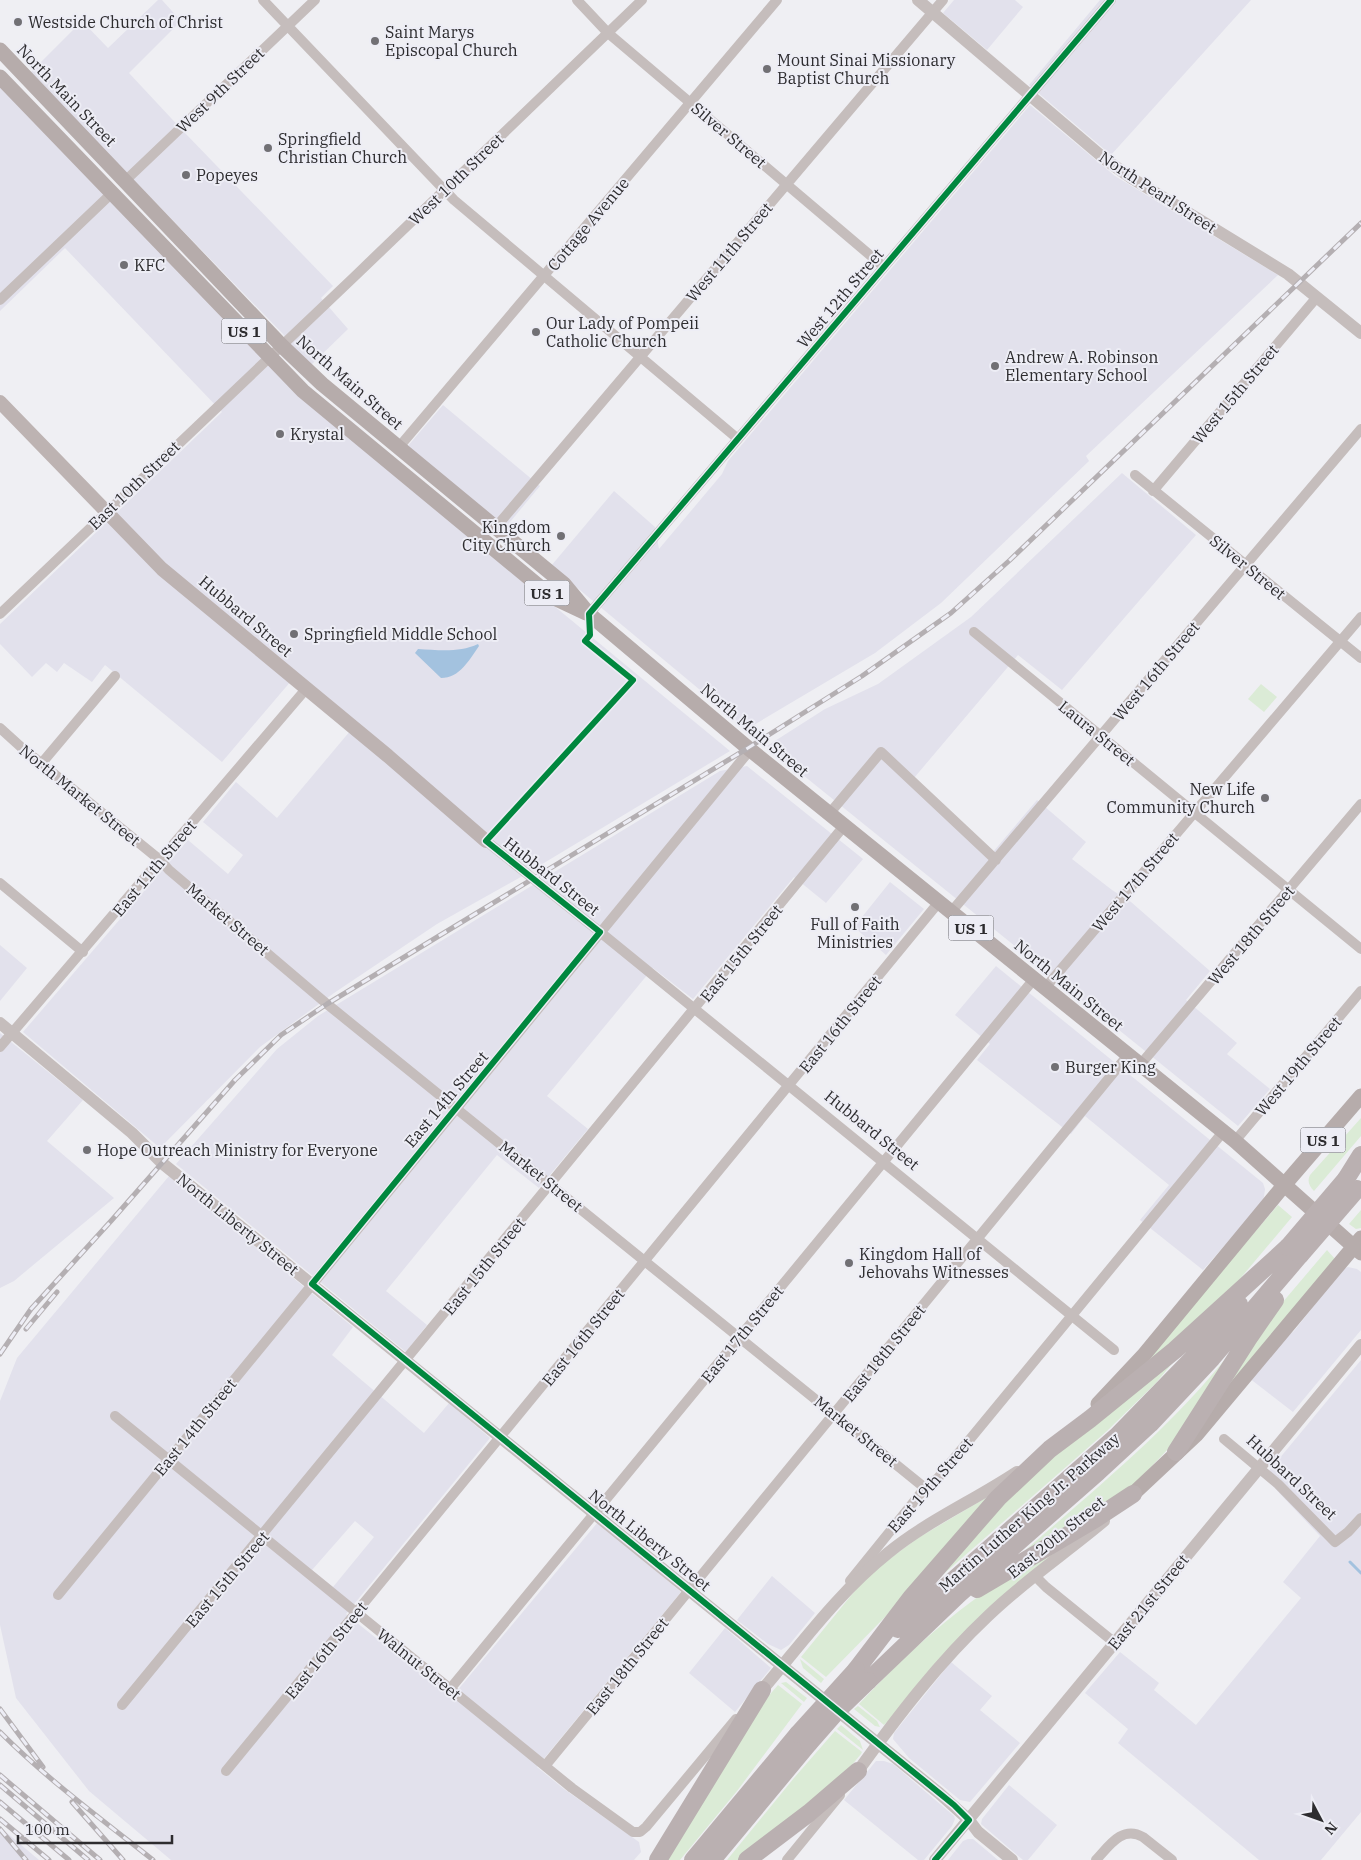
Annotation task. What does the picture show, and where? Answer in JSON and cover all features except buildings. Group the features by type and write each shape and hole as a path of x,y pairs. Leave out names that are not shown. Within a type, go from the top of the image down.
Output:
{"highway":[{"path":"1354,1184 1361,1155"},
{"name":"Martin Luther King Jr. Parkway","path":"862,1675 959,1594 1150,1424 1212,1358 1354,1184 1361,1161"},
{"path":"862,1675 911,1598 998,1498 1050,1449 1097,1414 1295,1254"},
{"path":"1176,1452 1250,1336 1282,1290 1295,1254"},
{"name":"Martin Luther King Jr. Parkway","path":"693,1860 862,1675 921,1607 1089,1461 1143,1410 1295,1254"},
{"path":"959,1594 977,1589 1095,1519 1133,1494"},
{"path":"658,1860 762,1690"},
{"name":"Martin Luther King Jr. Parkway","path":"712,1860 804,1738"},
{"path":"747,1860 809,1813 858,1771"}],"main road":[{"name":"North Main Street","path":"0,50 281,345 322,384 564,584 589,614 750,750 1229,1136 1359,1246"},
{"name":"North Main Street","path":"0,76 268,357 320,407 552,597 589,614"},
{"name":"Hubbard Street","path":"0,402 162,568 486,841"},
{"name":"US 1","path":"1285,1184 1361,1096"},
{"path":"1050,1449 1089,1413 1135,1365 1285,1184"},
{"name":"East 20th Street","path":"1133,1494 1176,1452 1187,1444 1359,1246"}],"street":[{"path":"263,0 454,200 738,439"},
{"name":"West 9th Street","path":"125,181 315,0"},
{"name":"Silver Street","path":"576,0 608,33 884,267"},
{"name":"West 10th Street","path":"268,357 642,0"},
{"name":"Cottage Avenue","path":"399,447 777,0"},
{"name":"North Pearl Street","path":"918,0 1106,160 1133,179 1288,274 1361,333"},
{"name":"West 11th Street","path":"496,527 943,0"},
{"name":"West 12th Street","path":"589,614 1111,0"},
{"path":"0,300 112,193"},
{"name":"West 15th Street","path":"1153,490 1317,297"},
{"name":"East 10th Street","path":"0,614 268,357"},
{"name":"West 16th Street","path":"945,907 996,860 1361,429"},
{"name":"Silver Street","path":"1135,476 1361,658"},
{"name":"West 17th Street","path":"1040,983 1193,812 1361,617"},
{"name":"Laura Street","path":"974,632 1361,949"},
{"path":"41,764 115,676"},
{"name":"East 11th Street","path":"0,1047 306,689"},
{"name":"North Market Street","path":"0,728 41,764 160,860"},
{"name":"East 14th Street","path":"58,1595 750,750"},
{"path":"829,814 881,752 996,860"},
{"name":"West 18th Street","path":"1140,1065 1361,804"},
{"name":"East 15th Street","path":"122,1705 695,1010 844,826"},
{"name":"Hubbard Street","path":"486,841 1114,1350"},
{"name":"Market Street","path":"160,860 169,870 327,1004 925,1488"},
{"path":"0,883 83,952"},
{"name":"East 16th Street","path":"226,1771 789,1085 945,907"},
{"name":"East 17th Street","path":"450,1689 596,1514 883,1162 1040,983"},
{"name":"West 19th Street","path":"1229,1136 1361,991"},
{"name":"North Liberty Street","path":"0,1023 132,1133 162,1163 954,1804 978,1832 1012,1860"},
{"name":"East 18th Street","path":"545,1766 1128,1055"},
{"name":"East 19th Street","path":"633,1832 640,1832 646,1827 782,1666 925,1488 938,1478 1072,1315 1229,1136"},
{"name":"East 21st Street","path":"935,1860 1361,1344"},
{"name":"Walnut Street","path":"115,1416 572,1788 633,1832"},
{"name":"Hubbard Street","path":"1224,1439 1260,1467 1335,1542 1361,1518"},
{"path":"823,1616 867,1571 896,1547 1006,1479 1050,1449"},
{"name":"East 20th Street","path":"787,1860 940,1666 969,1635 997,1608 1098,1526 1133,1494"},
{"path":"1035,1576 1115,1643"},
{"path":"1096,1860 1116,1838 1127,1833 1138,1834 1172,1860"}],"shaded area":[{"path":"158,0 162,0 181,21 129,73 333,286 321,298 348,329 310,366 298,355 283,334 30,73 82,21 108,48"},
{"path":"954,0 1015,0 1023,7 987,50 943,13"},
{"path":"1100,0 1251,0 1111,155 1029,85"},
{"path":"0,86 360,446 730,751 519,878 437,924 334,993 260,1047 160,1148 23,1032 188,840 228,874 243,855 203,822 236,782 277,818 356,724 297,674 222,762 105,665 92,682 64,663 57,672 46,663 32,677 0,644 0,624 222,412 65,248 0,311"},
{"name":"Andrew A. Robinson Elementary School","path":"1030,105 1115,176 1278,275 1086,456 1089,461 941,603 875,653 747,729 551,566 614,491 655,527 659,549 722,474 728,461"},
{"path":"443,405 540,486 505,528 407,447"},
{"path":"1122,473 1196,535 1062,690 1018,655 914,778 993,852 1037,800 1086,842 1072,859 1131,902 1210,971 1186,1000 1237,1043 1227,1054 1270,1089 1238,1126 767,746 825,709 878,684 971,617"},
{"path":"747,766 863,859 826,903 794,877 693,999 653,968 547,1096 588,1129 539,1188 497,1155 386,1291 427,1325 406,1352 176,1164 277,1049 318,1016 720,771"},
{"path":"890,882 924,909 886,955 854,927"},
{"path":"0,945 27,968 0,1001"},
{"path":"996,966 1263,1183 1265,1189 1261,1204 1203,1270 1140,1220 1169,1185 1085,1116 1071,1134 977,1060 990,1044 955,1015"},
{"path":"0,1033 83,1100 47,1141 114,1198 14,1281 0,1288"},
{"path":"169,1176 353,1327 332,1355 424,1433 449,1403 490,1438 346,1614 451,1698 598,1522 681,1592 537,1767 564,1789 639,1842 641,1852 634,1860 171,1860 89,1791 16,1698 0,1625 0,1401 17,1358","holes":["355,1521 374,1537 333,1587 312,1570"]},
{"path":"1348,1267 1361,1272 1361,1330 1293,1412 1249,1378 1275,1346 1294,1331 1343,1269"},
{"path":"1361,1360 1361,1812 1321,1860 1259,1860 1118,1743 1128,1729 1085,1693 1120,1652 1159,1683 1154,1690 1196,1725 1301,1598 1283,1582 1320,1536 1264,1477"},
{"path":"772,1576 815,1613 789,1645 781,1650 768,1644 737,1620"},
{"path":"725,1628 771,1668 735,1712 689,1673"},
{"path":"951,1662 992,1696 980,1710 1020,1743 970,1802 960,1800 909,1758 893,1739 894,1733"},
{"path":"876,1761 893,1764 954,1816 955,1819 952,1826 924,1860 918,1860 844,1800"},
{"path":"1009,1785 1057,1825 1028,1860 1023,1860 981,1824 982,1819"},
{"path":"0,1827 39,1860 0,1860"},
{"path":"973,1839 998,1860 948,1860 963,1841"}],"green space":[{"path":"1261,684 1277,697 1264,712 1248,699"},
{"path":"1361,1118 1361,1136 1314,1191 1309,1183 1310,1175"},
{"path":"1278,1205 1292,1217 1239,1280 1188,1330 1138,1368"},
{"path":"1361,1210 1361,1228 1356,1229 1349,1224"},
{"path":"1327,1250 1335,1259 1206,1417 1282,1303"},
{"path":"1230,1353 1169,1448 1128,1491 1021,1554 1103,1483 1182,1408"},
{"path":"1179,1355 1156,1383 1107,1431 938,1579 1021,1482"},
{"path":"994,1493 885,1617 826,1677 801,1657 873,1571 918,1538"},
{"path":"1077,1534 884,1725 859,1704 907,1656 973,1600"},
{"path":"800,1659 824,1679 821,1683 803,1668"},
{"path":"786,1682 807,1698 804,1702 781,1683"},
{"path":"778,1685 802,1704 737,1791 680,1860 663,1860 760,1706"},
{"path":"858,1706 877,1721 880,1727 875,1726 854,1709"},
{"path":"841,1725 860,1741 863,1750 837,1729"},
{"path":"835,1731 862,1752 861,1754 845,1773 740,1860 727,1860 794,1778"}],"water":[{"path":"478,644 479,646 459,672 441,678 415,653 418,649 456,650"}],"waterway":[{"path":"1350,1562 1361,1573"}],"railway":[{"path":"0,1354 31,1309 235,1080 281,1035 327,1004 748,748 862,676 951,613 1010,560 1361,223"},
{"path":"26,1329 57,1292"},
{"path":"0,1709 43,1767"},
{"path":"0,1732 55,1782 153,1860"},
{"path":"0,1775 100,1860"},
{"path":"0,1785 88,1860"},
{"path":"0,1802 69,1860"},
{"path":"72,1802 123,1860"},
{"path":"0,1819 49,1860"},
{"path":"0,1829 26,1860"}],"cycle path":[{"path":"935,1860 969,1820 954,1805 312,1284 600,932 486,841 633,680 585,641 590,635 589,614 1111,0"}],"place":[{"name":"Westside Church of Christ","path":"18,22"},
{"name":"Saint Marys Episcopal Church","path":"375,41"},
{"name":"Mount Sinai Missionary Baptist Church","path":"767,69"},
{"name":"Springfield Christian Church","path":"268,148"},
{"name":"Popeyes","path":"186,175"},
{"name":"KFC","path":"124,265"},
{"name":"Our Lady of Pompeii Catholic Church","path":"536,332"},
{"name":"Andrew A. Robinson Elementary School","path":"995,366"},
{"name":"Krystal","path":"280,434"},
{"name":"Kingdom City Church","path":"561,536"},
{"name":"Springfield Middle School","path":"294,634"},
{"name":"New Life Community Church","path":"1265,798"},
{"name":"Full of Faith Ministries","path":"855,907"},
{"name":"Burger King","path":"1055,1067"},
{"name":"Hope Outreach Ministry for Everyone","path":"87,1150"},
{"name":"Kingdom Hall of Jehovahs Witnesses","path":"849,1263"}]}
